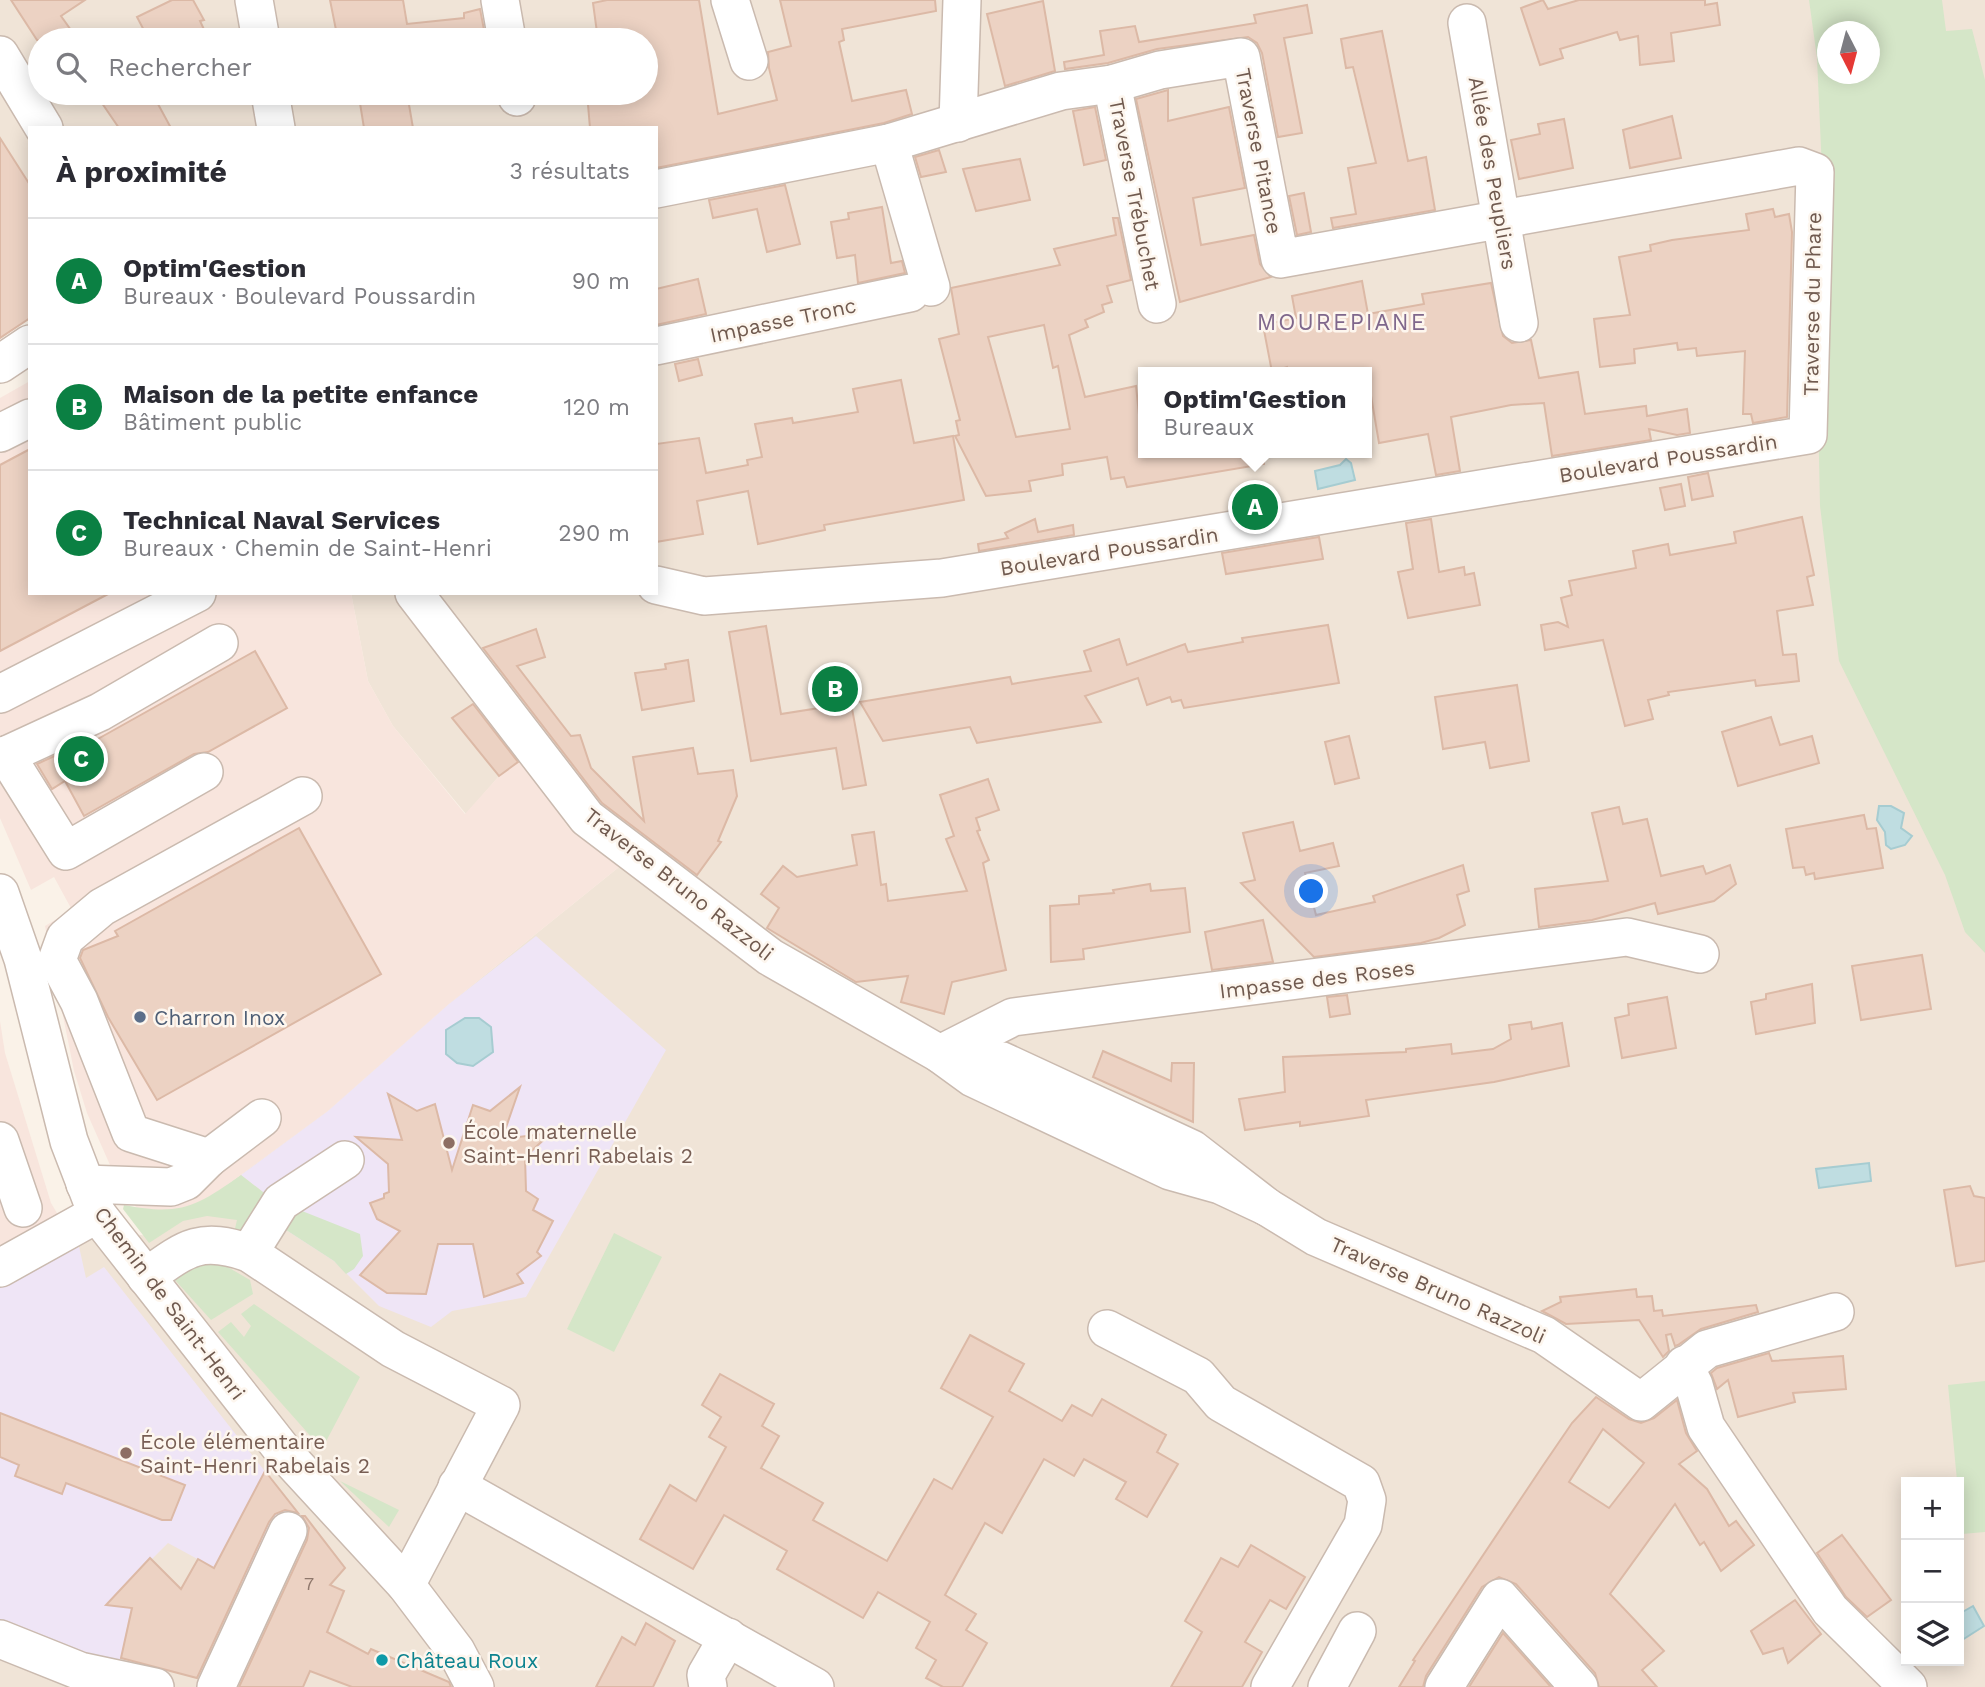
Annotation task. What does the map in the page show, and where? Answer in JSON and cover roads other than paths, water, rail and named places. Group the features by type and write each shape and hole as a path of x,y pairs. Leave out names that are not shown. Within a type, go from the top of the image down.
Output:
{"street":[{"path":"254,0 259,28"},
{"path":"500,0 505,28"},
{"path":"730,0 748,61"},
{"path":"958,123 962,0"},
{"name":"Allée des Peupliers","path":"1467,23 1519,323"},
{"path":"0,55 28,101"},
{"name":"Traverse Pitance","path":"658,189 889,144 1061,91 1112,84 1160,70 1241,57 1280,259 1798,166 1815,172"},
{"name":"Traverse Trébuchet","path":"1112,84 1157,304"},
{"path":"30,105 43,126"},
{"path":"272,105 276,126"},
{"name":"Impasse Tronc","path":"658,346 920,290 889,144"},
{"name":"Traverse du Phare","path":"1808,435 1815,172"},
{"path":"0,364 28,345"},
{"path":"0,433 28,419"},
{"name":"Boulevard Poussardin","path":"658,585 704,596 942,578 1808,435"},
{"path":"0,694 193,595"},
{"name":"Traverse Bruno Razzoli","path":"416,595 587,818 770,957 940,1054 1002,1061 1192,1149 1267,1207 1317,1237 1544,1335 1641,1402 1684,1365"},
{"path":"204,772 66,851 3,756 100,712 219,643"},
{"path":"209,1158 131,1133 79,1001 57,960 65,939 102,907 303,796"},
{"name":"Chemin de Saint-Henri","path":"1,898 23,959 65,1128 91,1199 146,1277 288,1457 406,1585 456,1651 475,1687"},
{"name":"Impasse des Roses","path":"940,1054 1013,1017 1627,937 1700,954"},
{"path":"0,1268 91,1199 171,1186 186,1181 209,1158 262,1118"},
{"path":"0,1141 23,1208"},
{"path":"249,1254 281,1202 345,1160"},
{"path":"146,1277 188,1250 205,1244 230,1247 249,1254 393,1349 501,1405 406,1585"},
{"path":"1835,1312 1707,1349 1684,1365 1694,1385 1706,1427 1823,1600 1908,1687"},
{"path":"1107,1329 1198,1376 1221,1403 1362,1483 1367,1500 1363,1525 1270,1687"},
{"path":"457,1486 815,1687"},
{"path":"216,1687 288,1531"},
{"path":"1444,1687 1500,1598 1579,1687"},
{"path":"1326,1687 1357,1631"},
{"path":"708,1687 706,1675 728,1637"},
{"path":"0,1639 80,1671 155,1687"}],"water":[{"path":"1346,459 1351,463 1355,480 1318,489 1315,471 1340,465"},
{"path":"1879,806 1891,806 1904,813 1901,828 1912,836 1905,845 1891,849 1886,845 1885,832 1877,820"},
{"path":"465,1018 479,1018 491,1027 493,1052 473,1066 457,1063 446,1054 446,1030"},
{"path":"1869,1163 1871,1181 1819,1188 1816,1169"},
{"path":"1973,1606 1984,1626 1964,1639 1964,1611"}],"place":[{"name":"Optim'Gestion","path":"1255,507"},
{"name":"Maison de la petite enfance","path":"835,689"},
{"name":"Technical Naval Services","path":"81,759"},
{"name":"Charron Inox","path":"140,1017"},
{"name":"École maternelle Saint-Henri Rabelais 2","path":"449,1143"},
{"name":"École élémentaire Saint-Henri Rabelais 2","path":"126,1453"},
{"name":"Château Roux","path":"382,1660"}],"district":[{"name":"MOUREPIANE","path":"1342,322"}]}
